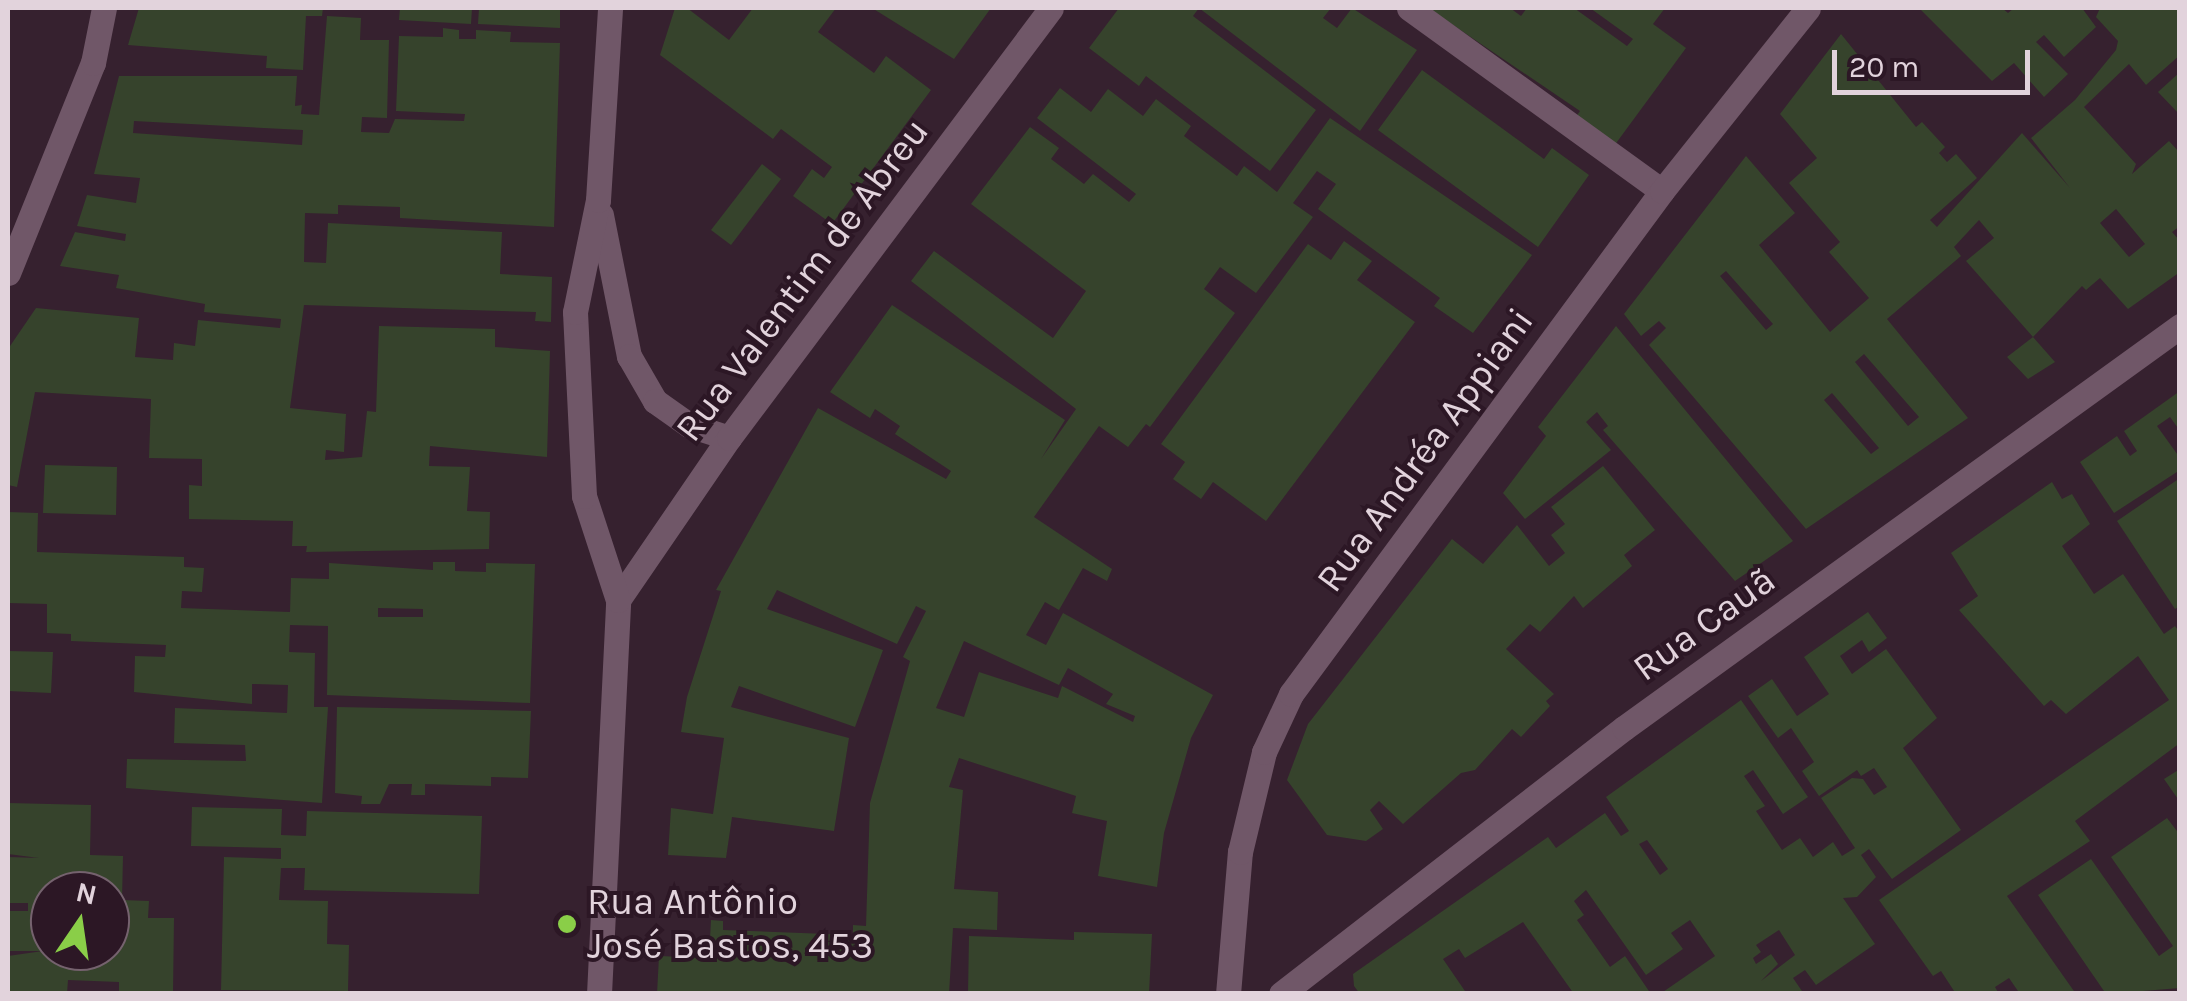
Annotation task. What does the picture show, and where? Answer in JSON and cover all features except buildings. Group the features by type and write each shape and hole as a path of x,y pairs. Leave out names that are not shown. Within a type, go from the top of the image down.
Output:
{"street":[{"path":"8,273 93,62 104,8"},
{"path":"599,994 618,600 584,496 576,312 598,200 610,8"},
{"name":"Rua Valentim de Abreu","path":"618,600 730,438 1051,8"},
{"path":"1410,8 1662,192"},
{"name":"Rua Andréa Appiani","path":"1228,994 1240,852 1264,752 1291,694 1662,192 1808,8"},
{"path":"598,200 629,356 655,401 689,426 730,438"},
{"name":"Rua Cauã","path":"1281,994 1624,728 2180,326"}],"place":[{"name":"Rua Antônio José Bastos, 453","path":"567,924"}]}
